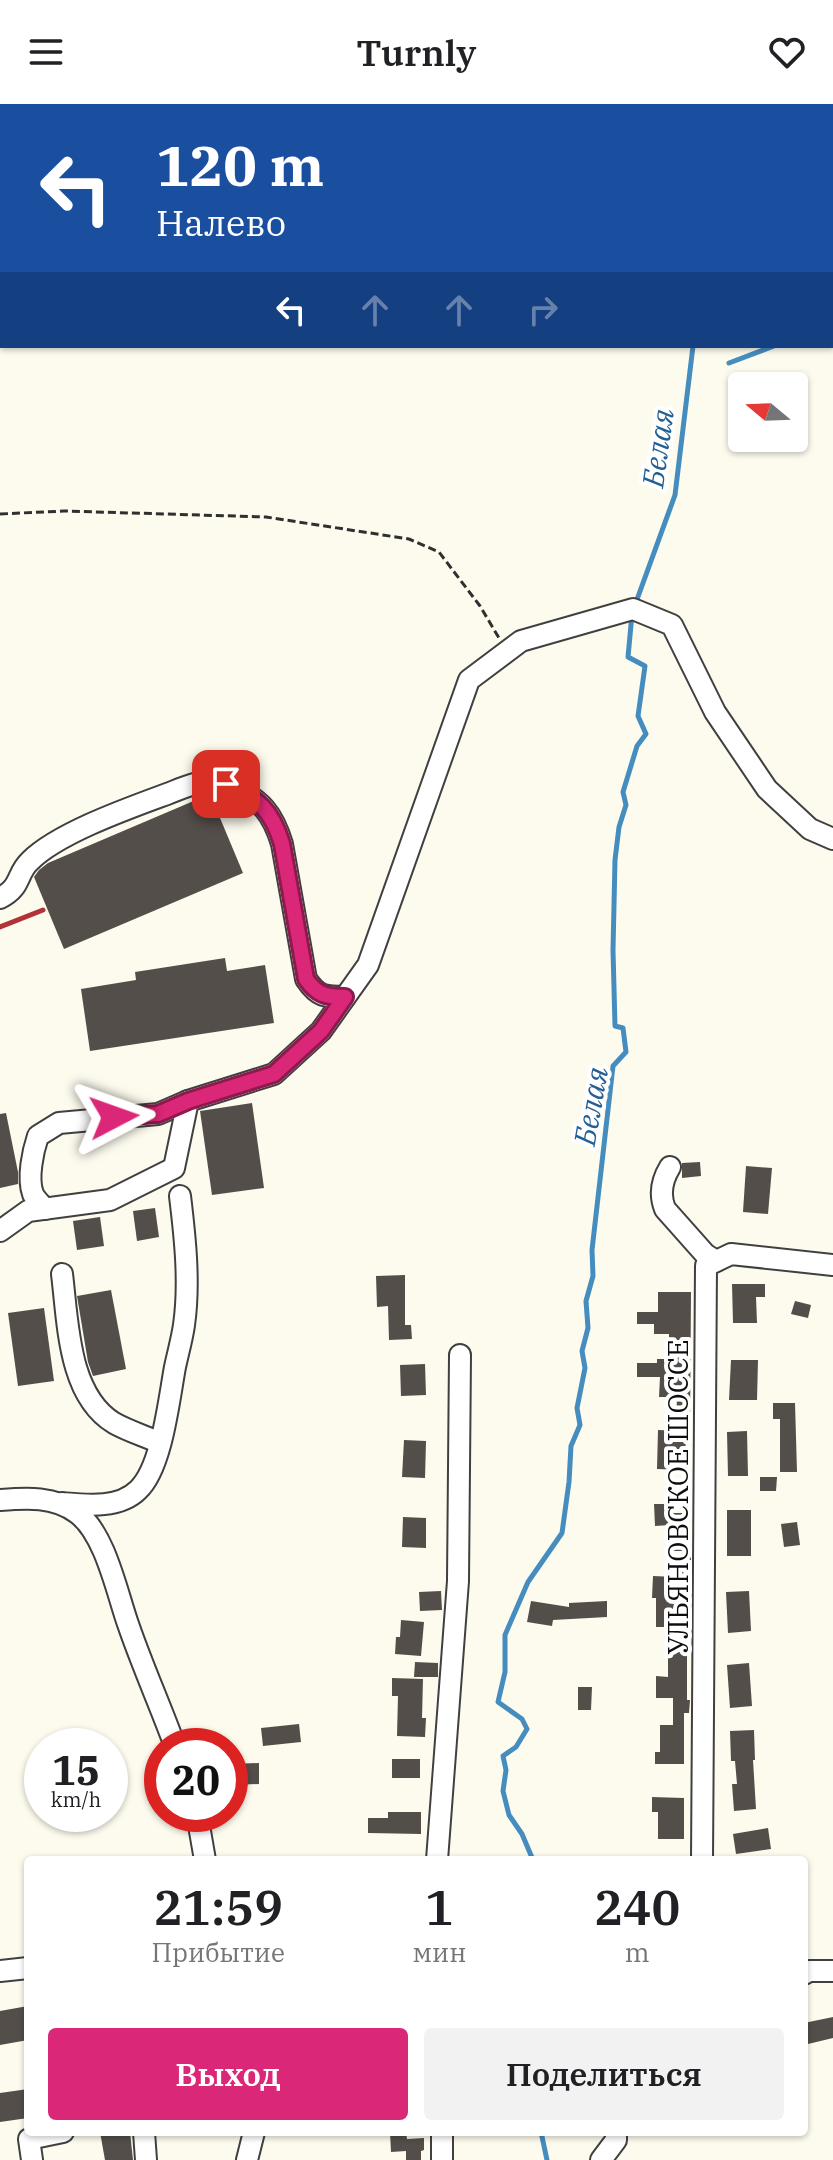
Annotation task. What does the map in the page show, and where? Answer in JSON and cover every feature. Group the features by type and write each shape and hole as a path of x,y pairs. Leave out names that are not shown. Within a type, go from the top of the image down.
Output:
{"street":[{"path":"45,1209 33,1194 32,1153 38,1136 59,1123 158,1114 188,1101 274,1074 321,1031 368,965 469,680 521,641 633,609 672,625 715,712 767,789 810,829 833,839"},
{"path":"0,898 15,888 28,862 57,841 187,787 210,780 226,784 256,800 268,811 277,826 306,979 315,992 327,997 345,997"},
{"path":"0,1231 28,1211 110,1200 174,1168 188,1101"},
{"path":"670,1167 661,1188 665,1209 705,1254 716,1261 731,1254 833,1265"},
{"path":"0,1500 30,1497 62,1503 104,1505 139,1490 152,1468 160,1443 184,1324 186,1278 180,1196"},
{"name":"УЛЬЯНОВСКОЕ ШОССЕ","path":"702,1856 706,1266 716,1261"},
{"path":"62,1274 72,1347 82,1388 97,1409 115,1423 160,1443"},
{"path":"437,1856 458,1581 460,1355"},
{"path":"62,1503 81,1515 100,1542 168,1728"},
{"path":"200,1832 204,1856"},
{"path":"0,1971 24,1968"},
{"path":"808,1972 833,1971"},
{"path":"32,2160 29,2139 44,2136"},
{"path":"144,2136 146,2160"},
{"path":"247,2160 253,2136"},
{"path":"442,2136 442,2160"},
{"path":"601,2160 616,2136"}],"path":[{"path":"0,514 64,511 266,517 409,539 439,552 480,606 499,638"}],"building":[{"path":"210,794 243,873 64,949 34,877 39,870 48,863"},
{"path":"225,958 227,971 265,965 274,1023 90,1051 81,989 136,980 135,972"},
{"path":"252,1103 264,1188 212,1195 200,1111"},
{"path":"6,1113 18,1184 0,1188 0,1114"},
{"path":"700,1162 701,1176 682,1178 682,1163"},
{"path":"746,1166 772,1168 768,1214 743,1212"},
{"path":"155,1208 159,1237 137,1241 133,1211"},
{"path":"100,1217 104,1246 77,1250 73,1221"},
{"path":"405,1275 405,1325 411,1325 412,1339 389,1340 388,1306 377,1307 376,1276"},
{"path":"732,1284 765,1284 765,1297 756,1297 757,1323 733,1323"},
{"path":"111,1290 126,1369 93,1376 77,1296"},
{"path":"658,1292 691,1292 690,1428 676,1428 677,1397 659,1397 660,1377 637,1377 637,1363 657,1363 657,1359 669,1359 669,1334 654,1334 654,1324 637,1324 637,1312 658,1312"},
{"path":"795,1301 811,1305 808,1318 791,1314"},
{"path":"44,1308 54,1381 18,1386 8,1313"},
{"path":"731,1360 758,1360 757,1400 729,1400"},
{"path":"425,1364 426,1395 401,1396 400,1365"},
{"path":"773,1403 795,1403 797,1472 780,1472 780,1419 773,1419"},
{"path":"658,1430 686,1431 685,1470 657,1469"},
{"path":"747,1431 748,1476 728,1476 727,1432"},
{"path":"404,1440 426,1441 425,1478 402,1477"},
{"path":"760,1477 777,1477 776,1491 760,1491"},
{"path":"654,1504 674,1504 674,1513 684,1513 684,1551 670,1551 670,1525 655,1526"},
{"path":"727,1510 751,1510 751,1556 727,1556"},
{"path":"403,1517 426,1518 426,1548 402,1547"},
{"path":"797,1522 800,1545 784,1547 781,1524"},
{"path":"676,1554 691,1554 691,1580 685,1580 684,1627 656,1627 653,1576 676,1577"},
{"path":"441,1591 442,1610 420,1611 419,1592"},
{"path":"749,1591 751,1631 728,1633 726,1592"},
{"path":"531,1601 569,1607 569,1603 607,1601 607,1617 553,1620 552,1626 527,1622"},
{"path":"401,1620 424,1622 421,1656 395,1654"},
{"path":"668,1652 687,1652 687,1700 690,1700 689,1713 684,1713 684,1764 655,1764 655,1752 660,1752 660,1725 673,1725 673,1698 656,1698 656,1676 668,1677"},
{"path":"415,1662 438,1663 438,1677 414,1677"},
{"path":"749,1663 752,1706 730,1708 727,1665"},
{"path":"392,1678 423,1679 425,1737 397,1736 398,1696 392,1696"},
{"path":"578,1687 592,1687 591,1710 578,1710"},
{"path":"299,1724 301,1742 263,1746 261,1728"},
{"path":"754,1730 756,1809 734,1811 732,1784 737,1784 735,1761 731,1761 730,1731"},
{"path":"392,1759 420,1759 420,1778 392,1778"},
{"path":"248,1763 259,1763 259,1784 248,1784"},
{"path":"652,1797 684,1798 684,1839 658,1839 658,1812 652,1812"},
{"path":"388,1812 421,1812 421,1834 368,1833 368,1818 388,1818"},
{"path":"768,1828 771,1849 736,1854 733,1834"},
{"path":"24,2007 24,2041 0,2045 0,2011"},
{"path":"833,2017 833,2038 808,2044 808,2022"},
{"path":"24,2090 24,2119 0,2122 0,2093"},
{"path":"101,2136 130,2136 133,2160 105,2160"},
{"path":"390,2136 424,2138 421,2160 406,2160 406,2151 391,2152"}],"waterway":[{"name":"Белая","path":"635,605 675,495 693,348"},
{"path":"729,363 769,348"},
{"name":"Белая","path":"531,1856 509,1815 503,1791 506,1770 503,1756 516,1747 527,1729 522,1719 498,1702 505,1672 505,1635 528,1582 562,1533 571,1446 580,1425 577,1408 585,1368 582,1351 588,1328 586,1301 593,1276 592,1250 613,1066 626,1052 623,1028 615,1026 615,860 619,827 626,805 623,792 637,746 646,734 638,716 645,666 628,657 632,614"},
{"name":"Белая","path":"542,2136 547,2160"}],"railway":[{"path":"0,927 43,910"}],"route":[{"path":"114,1117 158,1114 188,1101 274,1074 321,1031 345,997 327,997 315,992 306,979 277,826 268,811 256,800 226,784"}]}
